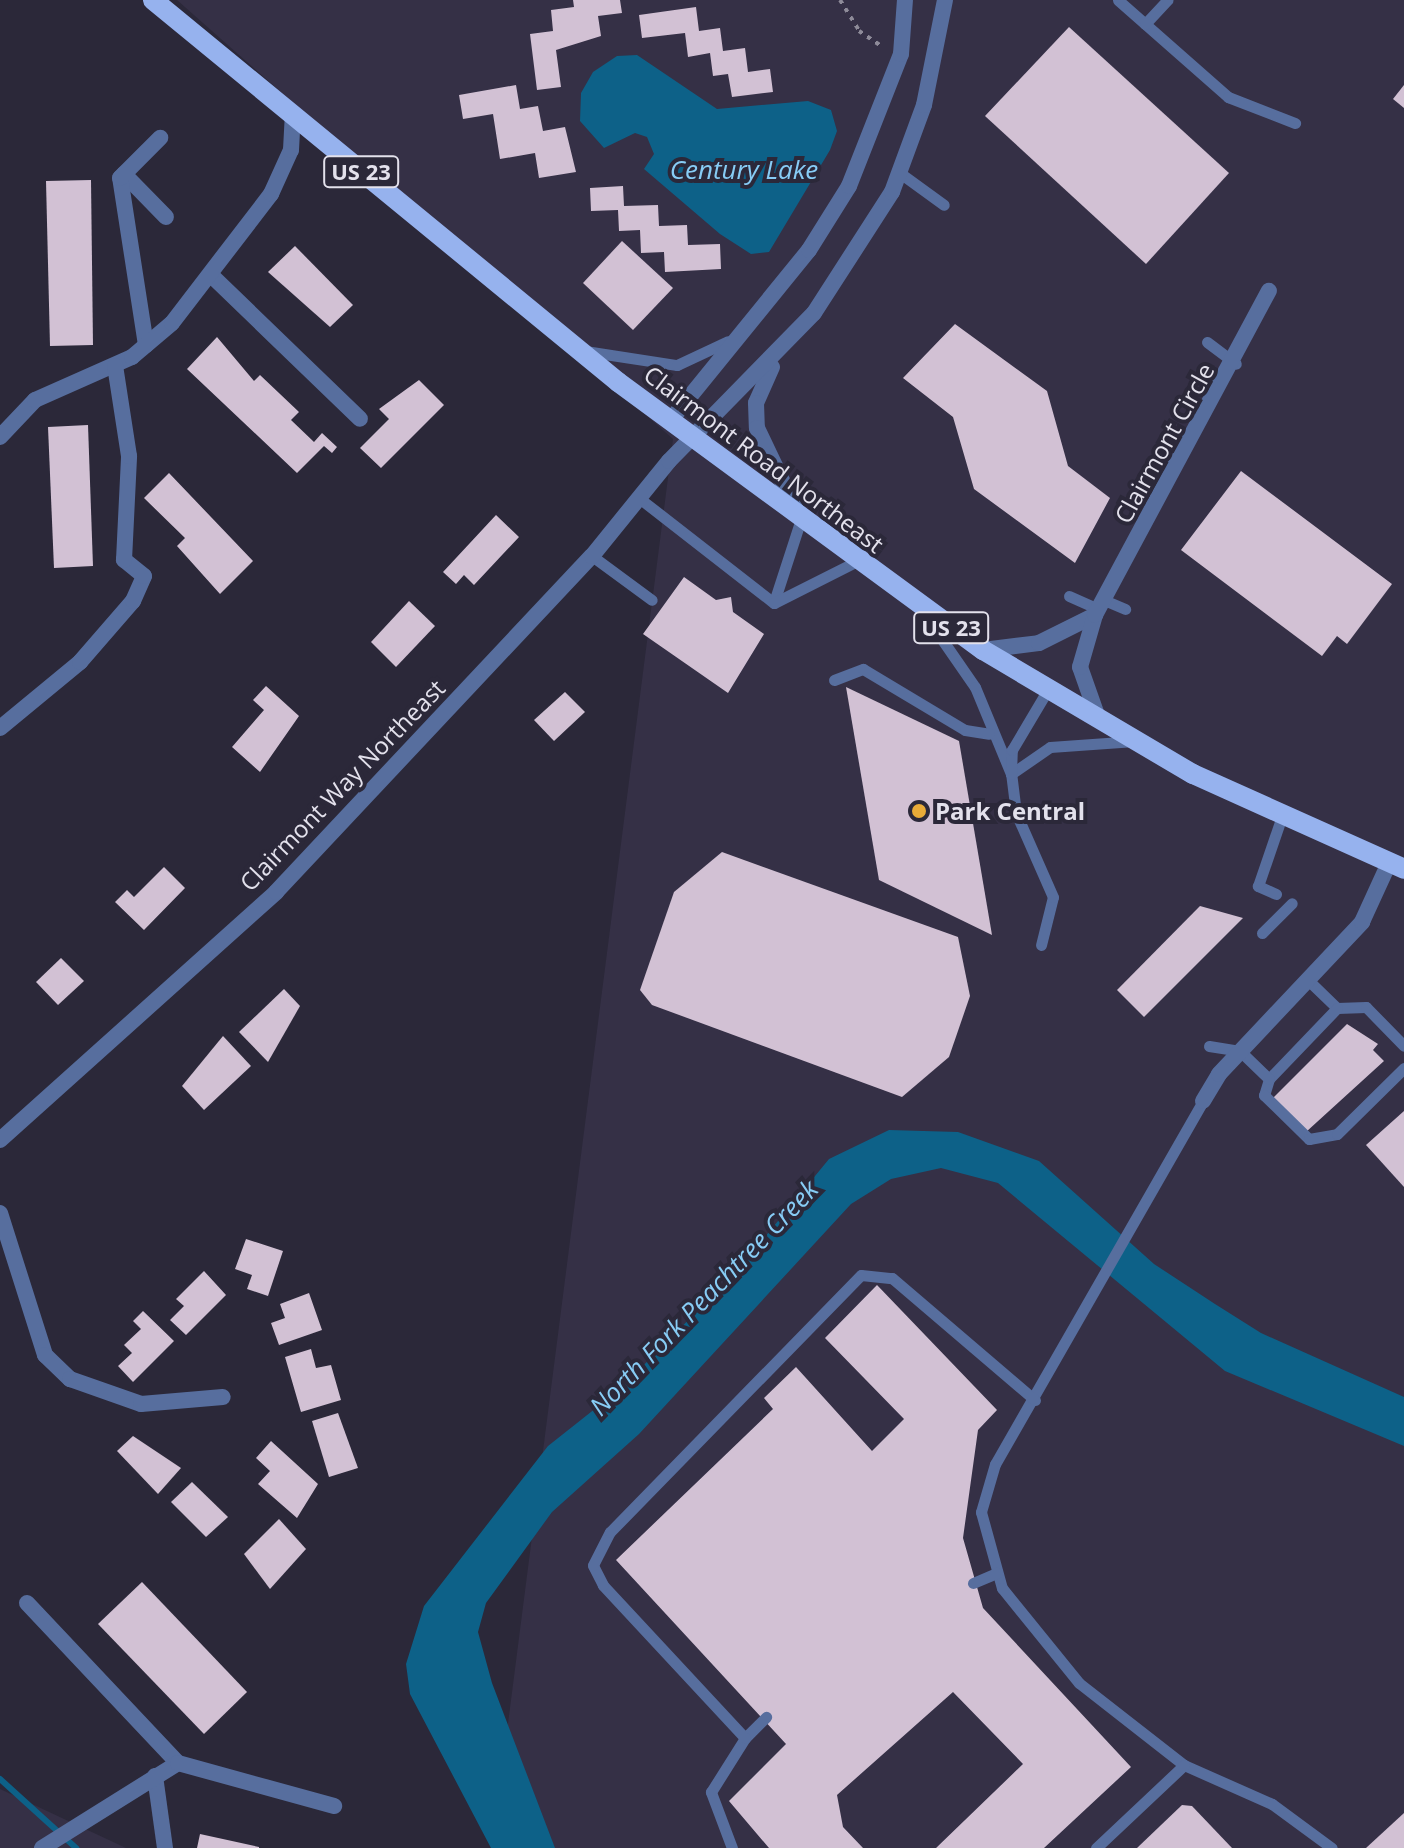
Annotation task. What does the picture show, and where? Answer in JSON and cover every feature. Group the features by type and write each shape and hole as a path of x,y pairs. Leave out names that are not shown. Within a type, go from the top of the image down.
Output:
{"main road":[{"name":"Clairmont Road Northeast","path":"153,0 579,350 857,561 983,650 1135,741 1282,816 1397,866"}],"street":[{"path":"670,421 750,323 849,186 901,54 905,0"},
{"path":"801,519 761,442 756,413 764,381 859,250 900,173 929,83 945,0"},
{"path":"0,437 35,400 115,366 146,345 211,275 271,194 291,150 293,117"},
{"path":"124,174 160,138"},
{"path":"124,174 146,345"},
{"path":"124,174 166,217"},
{"path":"211,275 360,419"},
{"name":"Clairmont Circle","path":"1101,722 1080,667 1099,608 1236,364 1269,291"},
{"name":"Clairmont Way Northeast","path":"0,1140 276,892 592,556 692,438 796,333"},
{"path":"0,728 80,662 133,601 144,576 124,560 129,456 115,366"},
{"path":"983,650 1039,643 1099,608"},
{"path":"1203,1101 1240,1051 1362,922 1397,866"},
{"path":"0,1213 45,1355 70,1379 141,1404 223,1397"},
{"path":"27,1603 178,1763 334,1806"},
{"path":"42,1848 178,1763"},
{"path":"155,1776 165,1848"}],"lane":[{"path":"1118,0 1228,97 1295,123"},
{"path":"1145,24 1167,0"},
{"path":"900,173 944,205"},
{"path":"579,350 694,363 750,323"},
{"path":"1207,342 1236,364"},
{"path":"639,498 774,603"},
{"path":"774,603 801,519"},
{"path":"592,556 652,600"},
{"path":"774,603 857,561"},
{"path":"1069,596 1099,608 1125,609"},
{"path":"917,604 975,687 989,734 1011,774"},
{"path":"834,680 863,669 965,730 989,734"},
{"path":"1041,945 1053,897 1016,813 1011,774 1012,750 1047,691"},
{"path":"1011,774 1050,747 1135,741"},
{"path":"1276,894 1258,886 1282,816"},
{"path":"1262,933 1292,903"},
{"path":"1309,981 1337,1008"},
{"path":"1404,1046 1366,1007 1337,1008 1269,1079 1264,1095 1309,1139 1337,1134 1404,1068"},
{"path":"1209,1046 1240,1051 1269,1079"},
{"path":"1203,1101 1035,1400 995,1464 981,1512 997,1573 1079,1683 1184,1765 1272,1804 1332,1848"},
{"path":"745,1738 603,1585 593,1565 610,1532 861,1275 892,1278 1035,1400"},
{"path":"973,1583 997,1573"},
{"path":"732,1848 711,1792 745,1738 766,1717"},
{"path":"1096,1848 1184,1765"}],"path":[{"path":"840,0 859,31 880,45"}],"shaded area":[{"path":"177,0 1404,0 1404,1848 492,1848 673,439"},
{"path":"0,1789 126,1848 0,1848"}],"water":[{"name":"Century Lake","path":"637,55 717,109 808,101 831,110 837,131 830,150 769,252 751,254 720,234 644,169 654,154 647,137 635,133 604,148 580,121 581,93 593,72 617,56"},
{"path":"889,1130 958,1132 1039,1161 1154,1264 1215,1304 1261,1333 1404,1397 1404,1446 1225,1371 998,1183 941,1168 891,1179 851,1204 639,1434 552,1512 486,1603 478,1632 492,1683 555,1848 491,1848 410,1694 406,1664 424,1606 548,1446 620,1389 736,1272 829,1159"}],"building":[{"path":"573,0 620,0 622,13 598,16 601,36 556,50 561,87 537,90 530,34 553,31 551,10 574,7"},
{"path":"696,7 699,31 720,28 723,51 745,48 748,72 770,69 773,92 732,97 728,74 713,76 710,53 688,57 685,33 642,38 639,15"},
{"path":"1069,27 1229,173 1146,264 985,116"},
{"path":"516,85 520,109 538,106 543,131 565,127 576,172 539,178 535,153 500,159 493,114 463,119 459,95"},
{"path":"1404,85 1404,108 1393,99"},
{"path":"91,180 93,345 50,346 46,181"},
{"path":"623,186 624,206 658,205 659,226 687,225 688,245 720,244 721,269 665,272 664,252 641,253 640,230 619,231 618,210 591,211 590,188"},
{"path":"622,241 673,288 633,330 583,283"},
{"path":"295,246 353,305 330,327 268,272"},
{"path":"955,324 1047,391 1068,466 1110,498 1075,563 974,489 953,417 903,378"},
{"path":"217,337 254,381 260,375 299,412 291,420 314,442 322,433 337,447 332,453 324,446 297,473 187,369"},
{"path":"419,380 444,405 381,468 360,448 389,419 379,409"},
{"path":"88,425 93,566 54,568 48,427"},
{"path":"1241,471 1392,584 1347,644 1337,636 1322,656 1181,550"},
{"path":"169,473 253,561 220,594 177,546 185,538 144,498"},
{"path":"496,515 519,537 474,585 464,575 456,584 443,572"},
{"path":"684,577 716,600 731,597 733,612 764,634 728,693 643,634"},
{"path":"409,601 435,626 396,667 371,642"},
{"path":"266,686 299,716 260,772 232,747 264,710 253,700"},
{"name":"Park Central","path":"846,687 959,741 992,935 879,880"},
{"path":"565,692 585,712 554,741 534,720"},
{"path":"722,852 958,937 970,996 949,1057 902,1097 652,1005 640,990 674,892"},
{"path":"164,867 185,888 144,930 115,902 127,890 134,897"},
{"path":"1200,906 1243,918 1144,1017 1117,990"},
{"path":"61,958 84,981 58,1005 36,982"},
{"path":"284,989 300,1006 268,1062 239,1032"},
{"path":"1347,1024 1378,1044 1373,1050 1384,1061 1306,1132 1273,1098"},
{"path":"223,1036 251,1066 204,1110 182,1086"},
{"path":"1404,1111 1404,1187 1366,1145"},
{"path":"246,1239 283,1251 268,1296 247,1289 252,1275 235,1269"},
{"path":"204,1271 226,1295 186,1335 170,1320 184,1306 176,1299"},
{"path":"877,1285 997,1410 978,1430 963,1538 983,1608 1131,1767 1044,1848 936,1848 1023,1764 953,1692 837,1795 843,1827 863,1848 769,1848 729,1801 786,1744 616,1560 773,1409 764,1398 796,1367 872,1451 904,1419 825,1338"},
{"path":"309,1293 322,1330 279,1345 271,1323 285,1318 280,1304"},
{"path":"143,1311 174,1341 133,1382 118,1366 132,1353 124,1345 141,1329 133,1321"},
{"path":"311,1349 316,1368 331,1365 341,1400 301,1412 285,1357"},
{"path":"338,1413 358,1468 329,1477 312,1421"},
{"path":"133,1436 181,1468 158,1494 117,1451"},
{"path":"271,1441 318,1484 297,1518 258,1484 270,1471 256,1458"},
{"path":"192,1482 228,1517 206,1537 171,1502"},
{"path":"279,1519 306,1549 270,1589 244,1554"},
{"path":"142,1582 247,1692 204,1734 98,1624"},
{"path":"1182,1805 1192,1806 1232,1848 1137,1848"},
{"path":"1404,1813 1404,1848 1366,1848"},
{"path":"200,1834 259,1847 259,1848 197,1848"}],"waterway":[{"path":"0,1779 76,1848"}],"place":[{"name":"Park Central","path":"919,811"}],"water label":[{"name":"North Fork Peachtree Creek","path":"704,1298"}]}
